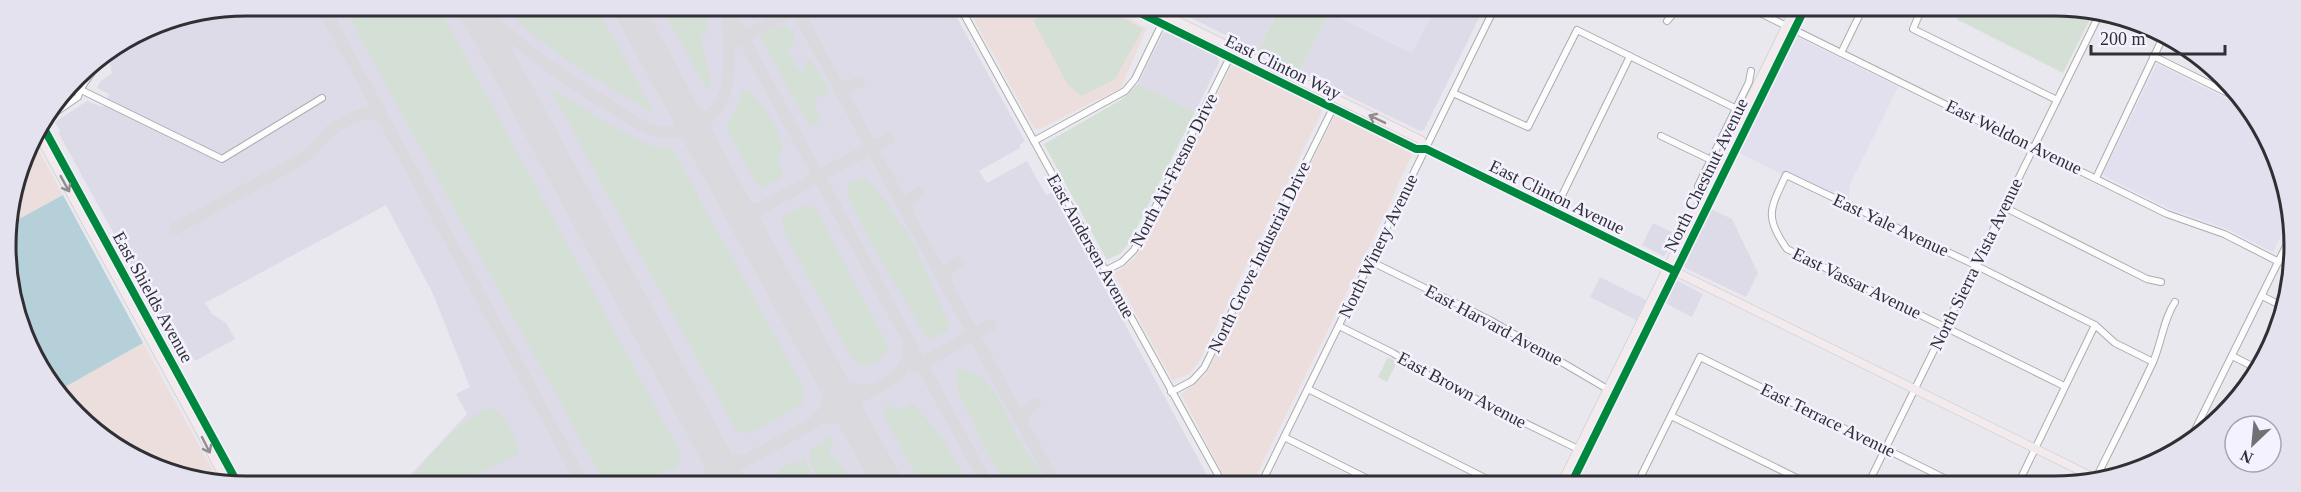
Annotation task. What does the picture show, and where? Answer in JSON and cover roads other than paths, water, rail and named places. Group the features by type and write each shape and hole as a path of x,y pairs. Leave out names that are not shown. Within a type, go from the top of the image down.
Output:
{"main road":[{"name":"East Clinton Way","path":"1146,16 1416,149 1426,149 1421,140 1178,16"},
{"name":"North Chestnut Avenue","path":"1790,28 1793,16"},
{"name":"North Chestnut Avenue","path":"1671,270 1704,193 1744,112 1790,28 1799,16"},
{"name":"North Chestnut Avenue","path":"1567,476 1582,451 1671,270 1744,112"},
{"name":"East Shields Avenue","path":"46,133 233,475"},
{"name":"East Shields Avenue","path":"41,142 193,418 221,474"},
{"name":"East Clinton Avenue","path":"1426,149 2086,474"},
{"name":"North Chestnut Avenue","path":"1574,476 1582,451"}],"street":[{"name":"East Andersen Avenue","path":"965,16 1218,476"},
{"path":"1034,141 1125,91 1135,79 1166,16"},
{"name":"North Winery Avenue","path":"1265,476 1426,149 1488,16"},
{"path":"1667,21 1671,16"},
{"name":"East Weldon Avenue","path":"1766,16 2168,214 2224,234 2279,262"},
{"path":"1841,53 1859,16"},
{"path":"1919,16 1913,29 2057,100"},
{"name":"North Sierra Vista Avenue","path":"1872,476 2096,20"},
{"path":"1453,93 1528,127 1577,30 1744,112"},
{"path":"2096,178 2160,42"},
{"path":"1554,212 1630,56"},
{"path":"2153,56 2224,91"},
{"name":"North Air-Fresno Drive","path":"1105,271 1122,262 1134,250 1230,57"},
{"name":"North Chestnut Avenue","path":"1704,193 1698,187 1711,160 1744,112 1751,71"},
{"path":"63,107 78,97 79,89 222,159 322,98"},
{"name":"North Grove Industrial Drive","path":"1171,392 1192,381 1204,368 1333,108"},
{"path":"1661,136 1711,160"},
{"name":"East Yale Avenue","path":"1786,175 2095,325 2115,343 2152,363"},
{"name":"East Vassar Avenue","path":"1786,175 1770,207 1776,235 1787,249 2064,386"},
{"path":"2004,207 2147,279 2161,282"},
{"path":"2197,427 2284,252"},
{"name":"East Harvard Avenue","path":"1370,261 1490,320 1612,391"},
{"path":"2262,296 2277,304"},
{"path":"2101,471 2152,363 2162,340 2168,315 2175,302"},
{"path":"2022,476 2095,325"},
{"name":"East Brown Avenue","path":"1339,326 1393,353 1433,378 1582,451"},
{"path":"2232,356 2251,366"},
{"name":"East Terrace Avenue","path":"1671,416 1700,357 1940,476"},
{"path":"1308,389 1481,476"},
{"path":"1641,476 1671,416 1793,476"},
{"path":"1284,437 1362,476"}],"water":[{"path":"63,195 143,343 65,387 40,348 24,305 18,276 16,246 18,220"}]}
